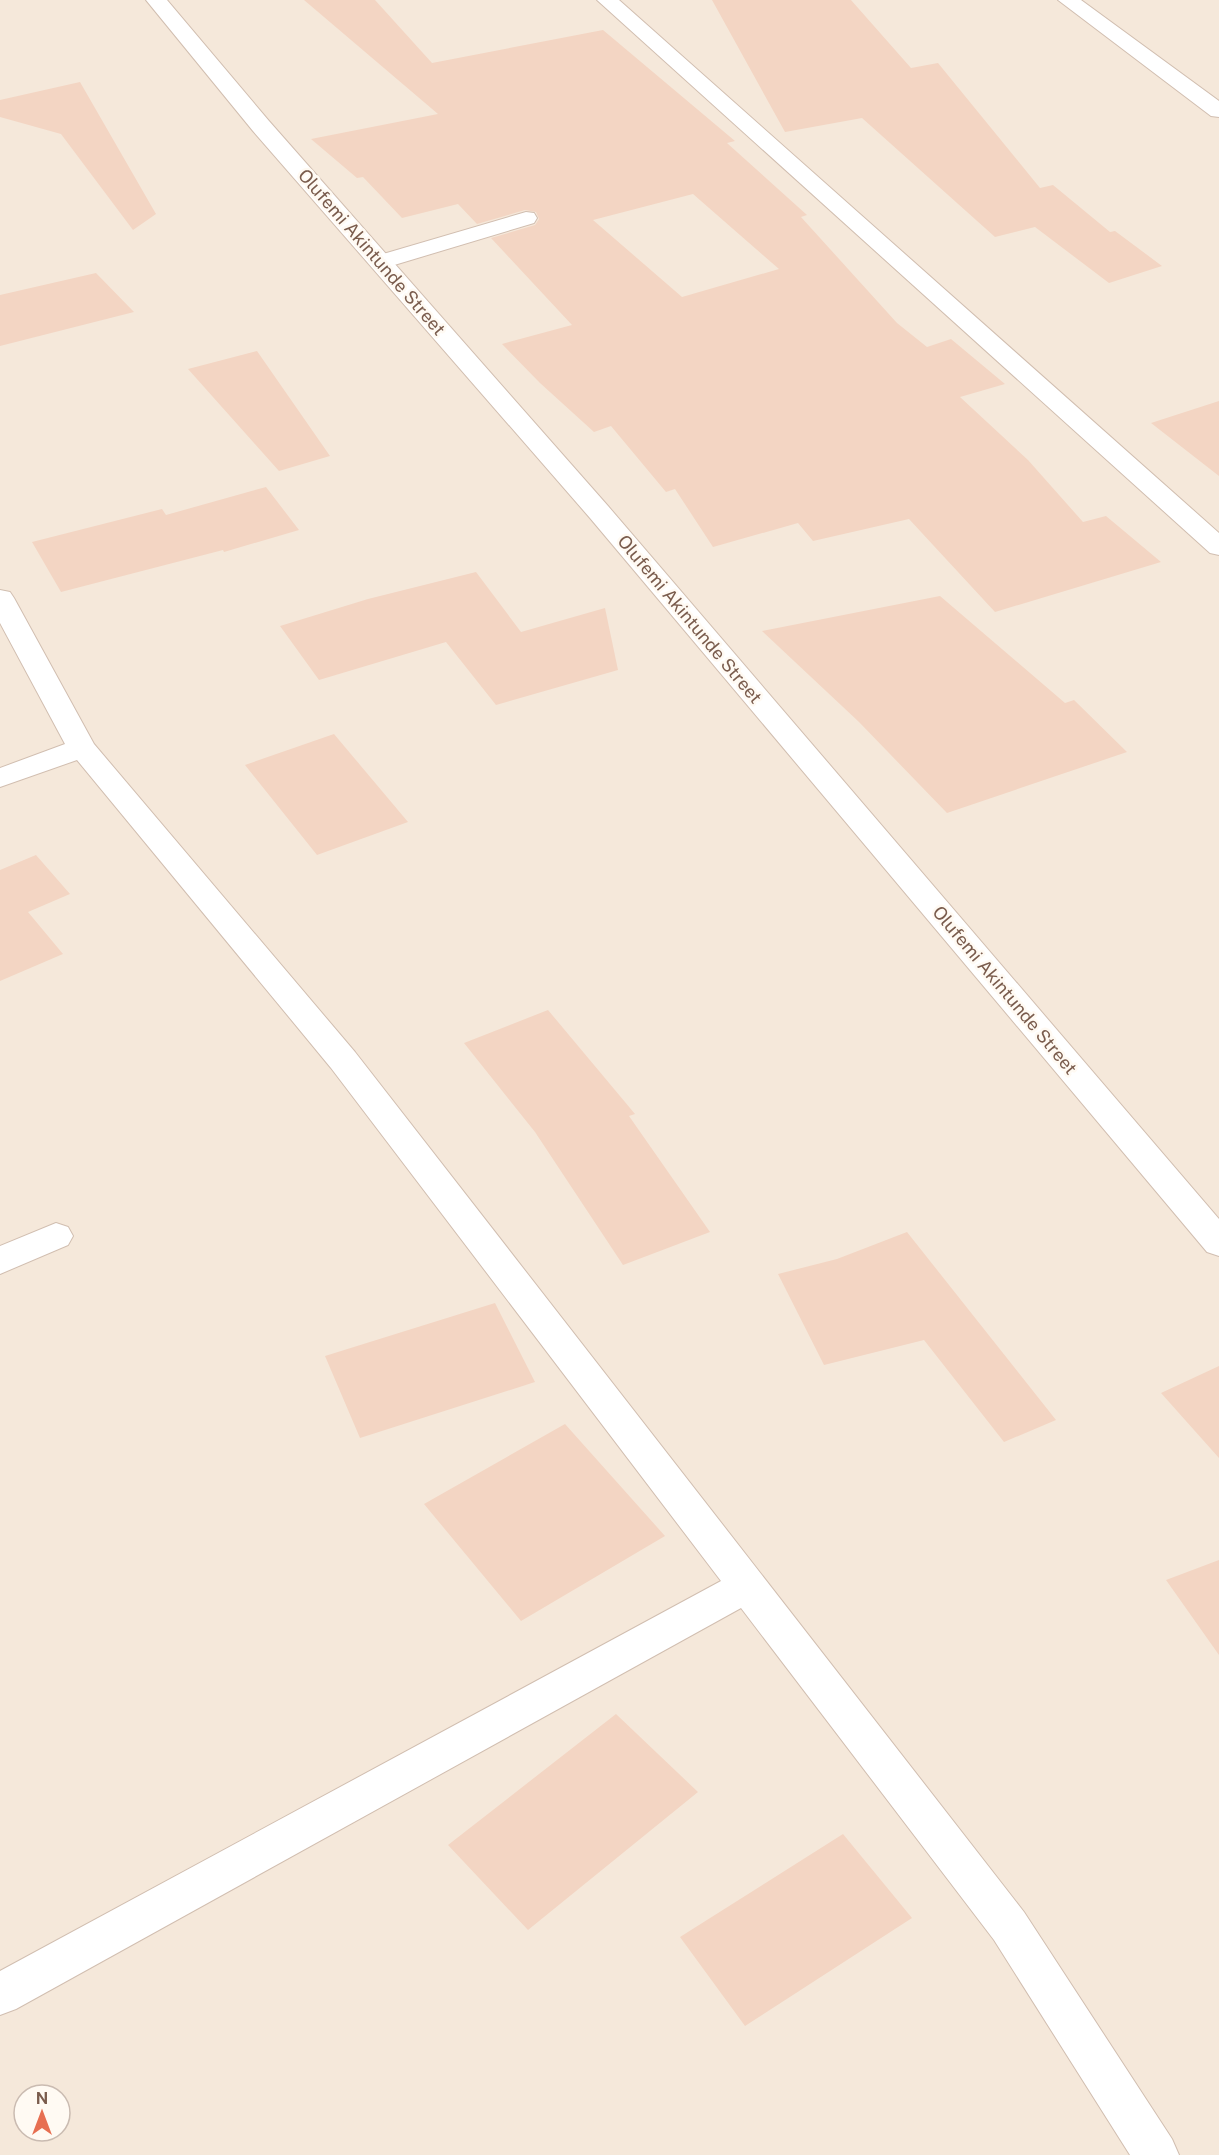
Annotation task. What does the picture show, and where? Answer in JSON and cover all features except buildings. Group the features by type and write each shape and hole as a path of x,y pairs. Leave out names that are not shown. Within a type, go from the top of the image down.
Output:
{"street":[{"name":"Olufemi Akintunde Street","path":"156,0 261,126 599,512 1219,1243"},
{"path":"607,0 1219,547"},
{"path":"1068,0 1219,111"},
{"path":"0,598 82,748 343,1060 1009,1926 1156,2155"},
{"path":"0,778 82,748"},
{"path":"0,1262 56,1236"},
{"path":"0,1994 746,1586"}],"lane":[{"path":"381,262 526,218"}],"shaded area":[{"path":"0,0 1219,0 1219,2155 0,2155"}]}
